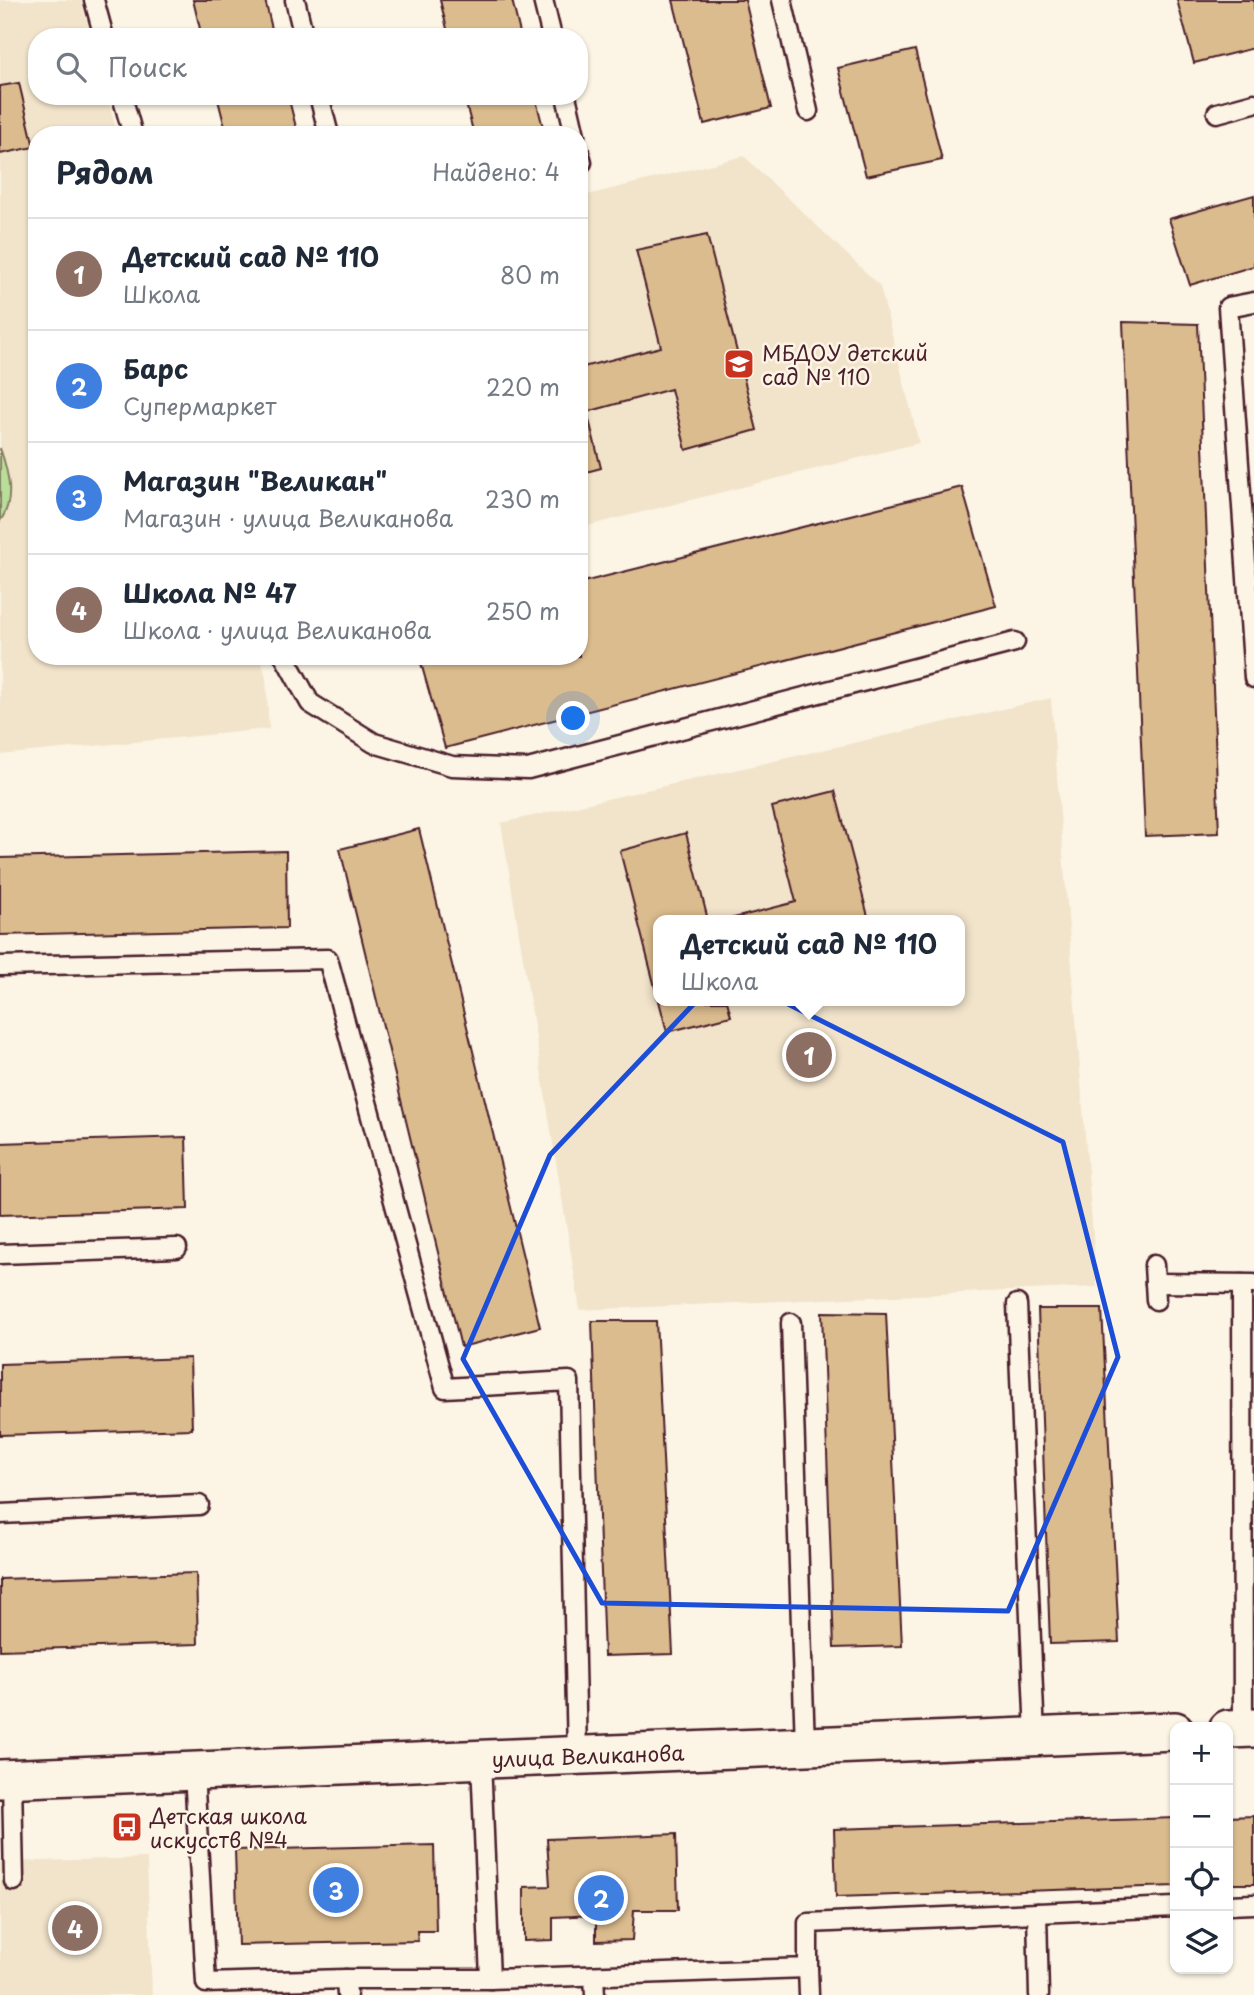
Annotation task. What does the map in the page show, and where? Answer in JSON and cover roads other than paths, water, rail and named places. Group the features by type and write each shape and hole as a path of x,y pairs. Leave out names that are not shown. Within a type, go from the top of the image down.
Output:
{"street":[{"name":"улица Великанова","path":"6,1779 1170,1731"}],"lane":[{"path":"94,0 102,28"},
{"path":"295,0 302,28"},
{"path":"543,0 550,28"},
{"path":"782,0 808,111"},
{"path":"1217,113 1254,103"},
{"path":"124,105 129,126"},
{"path":"321,105 327,126"},
{"path":"568,105 573,126"},
{"path":"1254,302 1228,307 1254,678"},
{"path":"289,665 310,703 374,743 452,766 528,769 1015,642"},
{"path":"0,966 328,958 445,1388 569,1381 577,1756"},
{"path":"0,1254 177,1248"},
{"path":"1155,1283 1248,1284 1242,1728"},
{"path":"1017,1304 1035,1737"},
{"path":"791,1323 805,1746"},
{"path":"0,1514 199,1505"},
{"path":"481,1760 490,1979"},
{"path":"194,1772 206,1983 347,1987 490,1979 808,1968"},
{"path":"6,1779 14,1881"},
{"path":"1233,1905 1254,1904"},
{"path":"809,1995 808,1923 1170,1907"},
{"path":"1037,1913 1039,1995"},
{"path":"594,1976 595,1995"}],"place":[{"name":"МБДОУ детский сад № 110","path":"739,364"},
{"name":"Детский сад № 110","path":"809,1055"},
{"name":"Детская школа искусств №4","path":"127,1827"},
{"name":"Магазин \"Великан\"","path":"336,1890"},
{"name":"Барс","path":"601,1898"},
{"name":"Школа № 47","path":"75,1928"}]}
